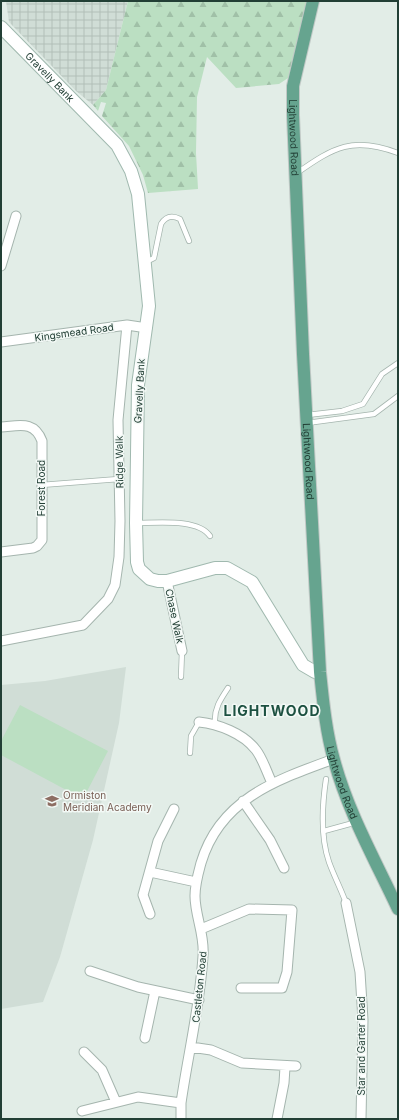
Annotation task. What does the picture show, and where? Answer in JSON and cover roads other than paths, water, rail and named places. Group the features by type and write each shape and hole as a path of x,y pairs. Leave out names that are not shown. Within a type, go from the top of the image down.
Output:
{"main road":[{"name":"Lightwood Road","path":"313,1 293,86 295,175 320,672 323,699 334,759 357,822 398,909"}],"street":[{"name":"Gravelly Bank","path":"1,27 117,145 131,171 138,194 149,306 138,385 136,522 137,562 139,569 150,579 167,581 215,568 227,568 240,573 252,582 303,665 315,672 320,672"},
{"path":"1,266 16,216"},
{"name":"Kingsmead Road","path":"1,342 127,325 147,328"},
{"name":"Ridge Walk","path":"1,641 83,625 108,599 115,585 119,557 118,420 127,325"},
{"name":"Forest Road","path":"1,427 32,427 39,434 42,441 42,540 33,548 1,552"},
{"name":"Chase Walk","path":"167,581 182,651"},
{"path":"199,722 215,723 235,733 256,749 272,783"},
{"name":"Castleton Road","path":"181,1119 181,1103 199,1000 204,954 201,929 197,914 196,882 204,854 222,821 243,801 272,783 334,759"},
{"path":"243,801 284,861"},
{"path":"150,914 143,896 158,841 174,809"},
{"path":"150,872 196,882"},
{"name":"Star and Garter Road","path":"346,903 360,972 362,999 361,1119"},
{"path":"201,929 249,909 292,910 287,972 282,988 241,988"},
{"path":"93,975 138,987 199,1000"},
{"path":"145,1038 155,991"},
{"path":"191,1047 210,1050 242,1063 285,1067 296,1066"},
{"path":"84,1052 102,1070 116,1102"},
{"path":"277,1119 285,1067"},
{"path":"82,1111 138,1097 181,1103"}],"lane":[{"path":"295,175 324,154 342,147 359,144 385,148 398,153"},
{"path":"145,263 154,258 158,233 164,219 174,216 180,219 189,241"},
{"path":"307,419 342,411 363,404 382,374 398,363"},
{"path":"307,419 374,414 398,396"},
{"path":"41,485 119,479"},
{"path":"136,522 193,525 204,528 210,536"},
{"path":"181,678 182,651"},
{"path":"215,723 214,713 228,688"},
{"path":"190,752 190,736 199,722"},
{"path":"326,778 323,797 324,831 329,862 346,903"},
{"path":"324,831 357,822"}],"place":[{"name":"Ormiston Meridian Academy","path":"52,801"}],"district":[{"name":"LIGHTWOOD","path":"272,711"}]}
